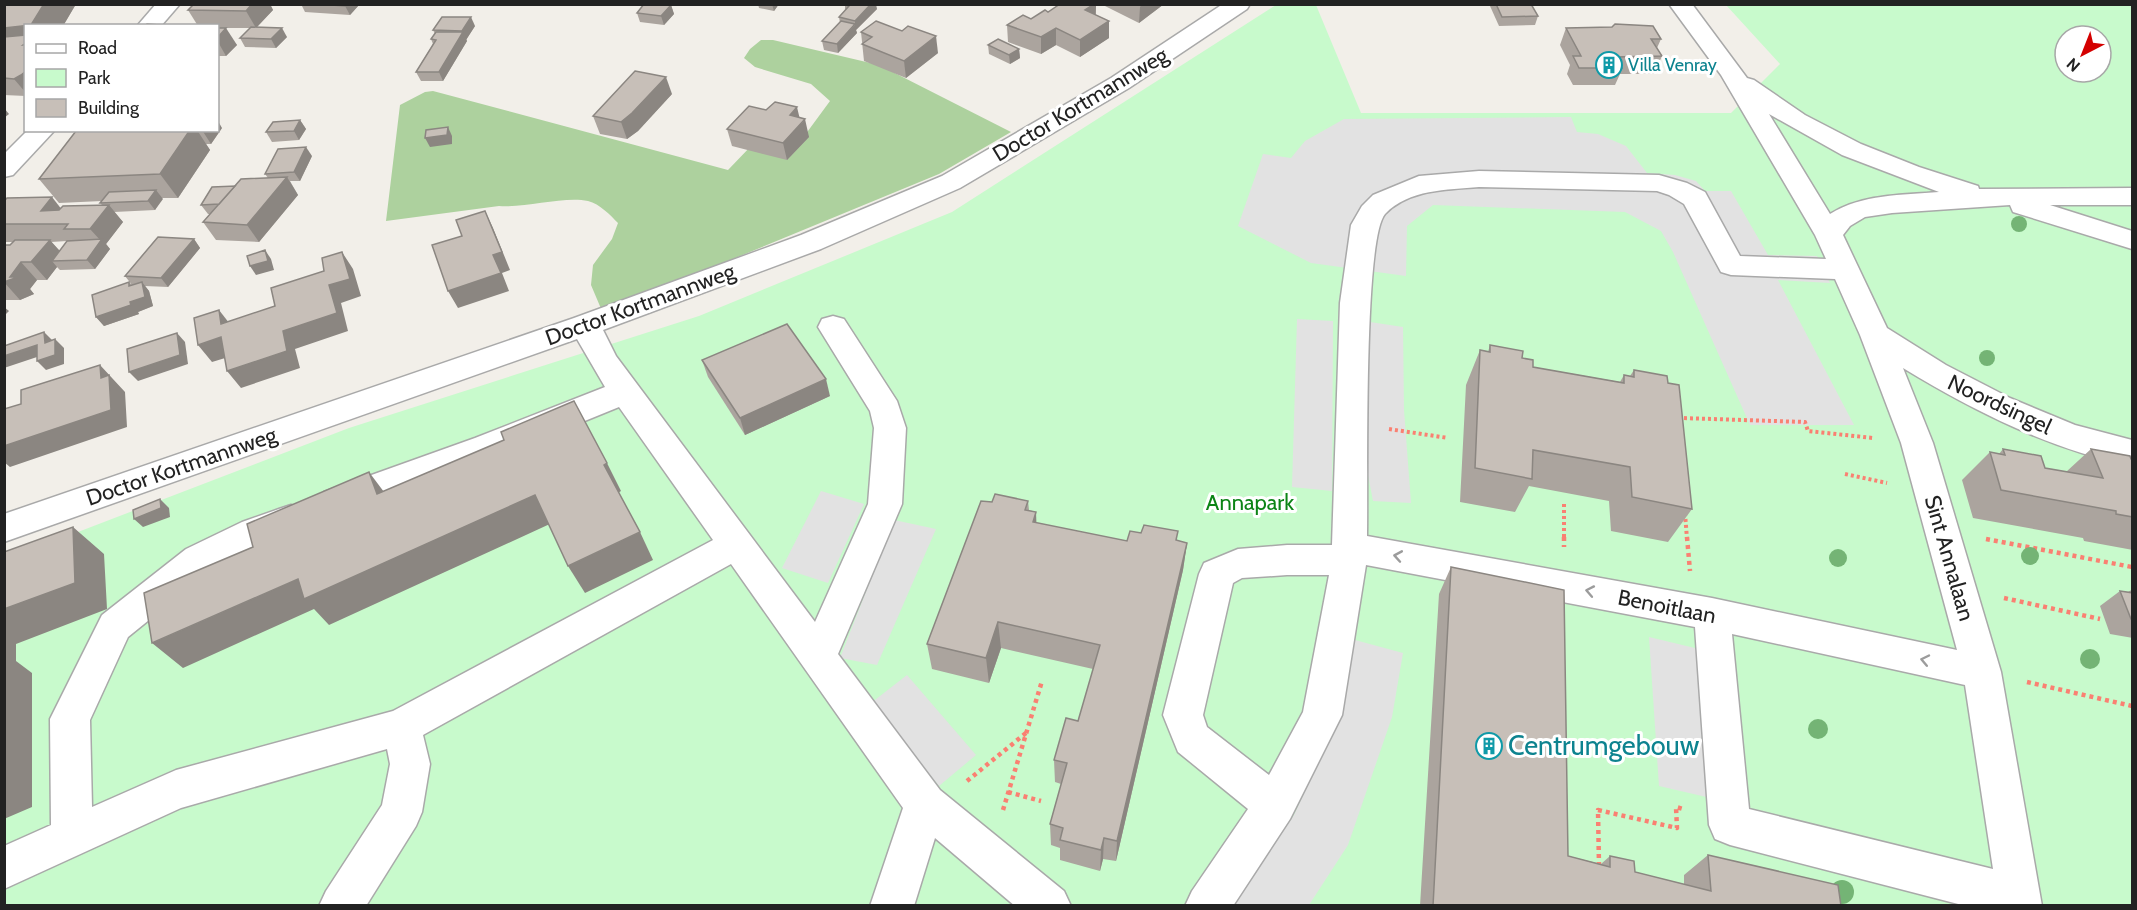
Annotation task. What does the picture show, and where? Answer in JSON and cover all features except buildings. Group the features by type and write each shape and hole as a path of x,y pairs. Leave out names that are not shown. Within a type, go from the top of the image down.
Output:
{"street":[{"path":"150,24 169,4"},
{"name":"Doctor Kortmannweg","path":"4,528 585,325 811,242 951,182 1119,83 1239,4"},
{"name":"Sint Annalaan","path":"1680,4 1732,73 1829,236 1875,335 1917,443 1982,672 2019,901 1730,825 1730,820"},
{"name":"Sint Annalaan","path":"1732,73 1780,110 1826,137 1906,172 1988,197"},
{"path":"4,169 41,132"},
{"path":"1207,906 1275,805 1322,715 1350,554 1355,303 1365,225 1383,201 1419,184 1479,179 1659,183 1670,185 1695,198 1731,265 1845,270"},
{"name":"Sint Annalaan","path":"1829,236 1840,220 1857,210 1892,204 1988,197 2133,196"},
{"path":"1988,197 2133,240"},
{"path":"585,325 604,362 928,807 1049,906"},
{"path":"818,657 885,504 890,428 886,410 833,327"},
{"name":"Noordsingel","path":"1875,335 1941,377 1989,402 2075,436 2133,453"},
{"path":"72,837 70,719 115,626 143,603 199,559 254,532 487,447 626,391"},
{"path":"4,868 176,790 401,727 737,544"},
{"name":"Benoitlaan","path":"1275,805 1192,740 1183,715 1217,574 1238,564 1350,554 1703,612 1982,672"},
{"path":"1703,612 1730,820"},
{"path":"341,906 401,812 410,764 401,727"},
{"path":"892,906 928,807"}],"path":[{"path":"1681,428 1681,418 1805,422"},
{"path":"1353,425 1448,438"},
{"path":"1685,504 1703,612"},
{"path":"1943,531 2133,567"},
{"path":"1959,589 2100,619"},
{"path":"1982,672 2133,706"},
{"path":"988,856 1042,681"},
{"path":"928,807 1026,733"},
{"path":"1008,792 1041,801"},
{"path":"1599,870 1598,810 1677,828 1676,807 1730,820"}],"green space":[{"name":"Annapark","path":"1276,5 1316,5 1361,113 1731,113 1780,64 1726,5 2132,5 2132,905 5,906 5,560 349,428 699,316 952,212"},
{"path":"761,40 773,40 879,65 1011,132 939,174 602,311 591,285 593,265 612,239 618,223 592,202 568,200 499,206 386,221 400,105 425,92 433,91 728,170 752,145 805,135 830,101 811,84 755,67 744,58 750,49"}],"shaded area":[{"path":"1571,117 1577,132 1598,134 1626,146 1647,173 1675,175 1696,181 1705,191 1731,191 1768,255 1817,256 1830,283 1778,280 1854,425 1750,425 1673,252 1661,231 1625,212 1433,205 1407,226 1406,276 1311,263 1238,226 1263,154 1291,158 1305,141 1344,119"},
{"path":"1297,319 1333,321 1332,491 1292,487"},
{"path":"1370,322 1403,327 1404,410 1411,503 1373,501 1364,455 1363,368"},
{"path":"821,491 864,504 828,583 782,568"},
{"path":"894,520 936,529 877,665 840,658"},
{"path":"1649,637 1699,649 1715,799 1659,786"},
{"path":"1355,640 1403,653 1392,717 1348,845 1309,905 1232,906 1294,815 1324,749"},
{"path":"907,675 976,755 939,786 871,703"}],"place":[{"name":"Villa Venray","path":"1609,65"},
{"name":"Centrumgebouw","path":"1489,746"}]}
